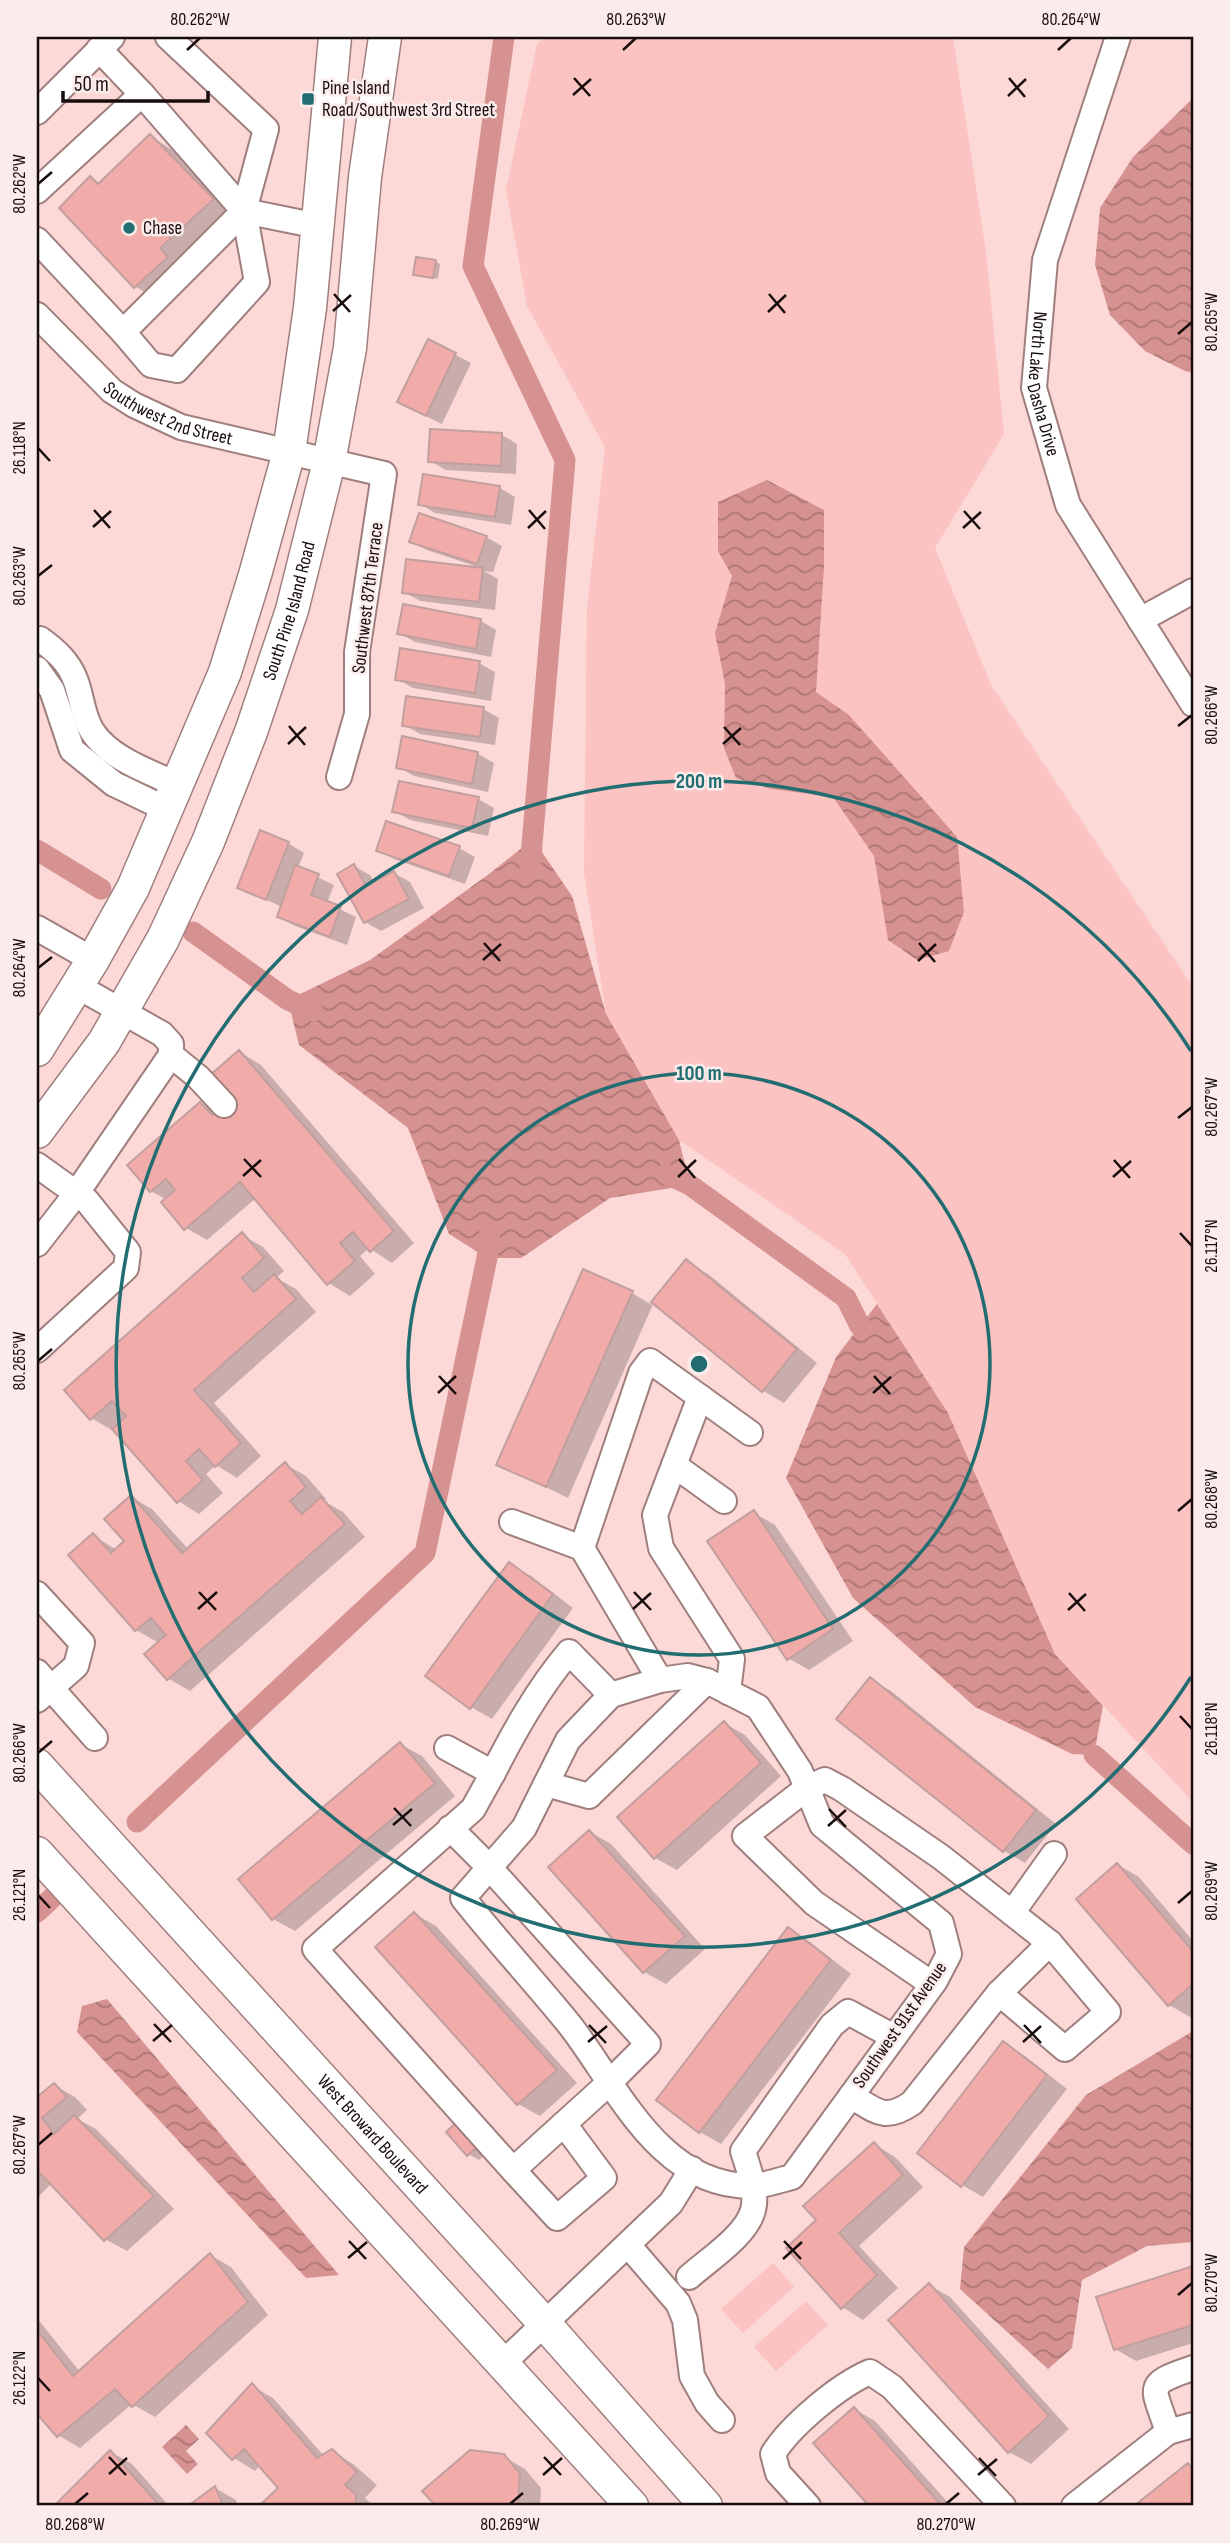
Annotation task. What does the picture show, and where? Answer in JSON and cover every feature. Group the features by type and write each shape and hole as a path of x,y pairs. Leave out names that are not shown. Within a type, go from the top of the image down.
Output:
{"main road":[{"path":"37,1050 133,888 225,672 255,575 289,452 310,308 335,37"},
{"name":"South Pine Island Road","path":"37,1132 104,1041 163,939 208,842 251,732 292,610 330,463 350,348 365,177 385,37"},
{"name":"West Broward Boulevard","path":"37,1765 545,2324 706,2506"},
{"path":"37,1853 632,2506"}],"street":[{"path":"37,240 151,365 177,370 257,282 244,211 266,129 168,37"},
{"name":"North Lake Dasha Drive","path":"1118,37 1045,260 1034,388 1068,505 1193,704"},
{"path":"37,112 106,43 142,94 244,211 318,226"},
{"path":"37,191 142,94"},
{"path":"123,332 244,211"},
{"name":"Southwest 2nd Street","path":"41,327 112,391 134,405 181,427 330,463"},
{"name":"Southwest 87th Terrace","path":"330,463 384,474 357,652 357,714 339,777"},
{"path":"1140,620 1193,591"},
{"path":"37,640 40,639 60,654 76,679 81,704 92,731 111,751 137,766 173,797"},
{"path":"37,669 52,690 72,750 114,784 173,797"},
{"path":"37,929 121,1011 162,1034 171,1044 171,1055 76,1194 37,1244"},
{"path":"171,1055 198,1077 224,1105"},
{"path":"37,1165 87,1201 128,1252 126,1268 37,1350"},
{"path":"582,1548 642,1373 650,1361 751,1433"},
{"path":"546,1784 589,1796 718,1687 732,1659 661,1548 655,1515 700,1397"},
{"path":"674,1465 724,1501"},
{"path":"512,1522 582,1548 660,1680"},
{"path":"37,1594 82,1643 76,1666 41,1687 95,1738"},
{"path":"564,2124 604,2178 557,2218 315,1949 473,1810 516,1727 550,1675 569,1652 611,1695"},
{"name":"Southwest 91st Avenue","path":"688,1676 718,1687 758,1707 800,1771 822,1825 941,1923 949,1954 932,1984 792,2177 752,2186 717,2182 683,2165 636,2122 569,2025 499,1945 463,1898 524,1828 568,1740 611,1695 660,1680 688,1676"},
{"path":"447,1748 493,1773"},
{"path":"932,1984 814,1903 745,1836 807,1788 825,1780 842,1788 941,1857 1050,1943 1108,2012 1065,2049 999,1993"},
{"path":"450,1828 489,1867 648,2043 609,2083 513,2170"},
{"path":"1013,1913 1054,1854"},
{"path":"851,2096 880,2113 897,2113 912,2103 999,1993 1050,1943"},
{"path":"689,2277 743,2230 754,2209 752,2186 743,2151 832,2025 848,2012 894,2037"},
{"path":"503,2363 671,2203 692,2169"},
{"path":"628,2245 678,2303 685,2320 692,2376 702,2396 722,2420"},
{"path":"1168,2432 1155,2391 1157,2383 1163,2378 1193,2368"},
{"path":"808,2506 779,2473 773,2454 783,2438 850,2381 870,2372 892,2387 1003,2506"},
{"path":"1074,2506 1168,2432 1193,2425"}],"shaded area":[{"path":"545,37 953,37 986,252 1004,434 935,548 991,685 1193,987 1193,1802 1055,1654 948,1413 845,1254 679,1140 606,1014 584,873 587,608 605,447 527,306 506,190 537,44"},
{"path":"773,2263 794,2287 743,2333 721,2309"},
{"path":"806,2301 828,2325 776,2371 754,2347"}],"water":[{"path":"1193,98 1193,373 1145,351 1110,315 1095,265 1100,208 1133,157"},
{"path":"767,480 824,510 824,567 816,692 849,715 957,837 964,912 949,951 917,960 888,940 874,856 833,797 771,789 736,778 724,748 725,684 715,633 732,576 718,551 718,502"},
{"path":"533,839 572,896 606,1014 679,1140 690,1185 610,1198 521,1258 487,1258 449,1234 408,1128 299,1045 288,1000 370,960"},
{"path":"877,1304 948,1413 1055,1654 1103,1706 1094,1755 1072,1754 975,1707 853,1598 786,1478 836,1357"},
{"path":"107,1999 339,2275 306,2278 77,2032 82,2006"},
{"path":"1193,2031 1193,2242 1147,2246 1082,2280 1072,2348 1048,2369 960,2289 964,2247 1086,2095"},
{"path":"186,2425 199,2439 186,2451 198,2464 187,2474 162,2447"}],"building":[{"name":"Chase","path":"150,134 214,199 160,248 168,257 134,288 59,208 90,176 98,184"},
{"path":"416,257 436,260 433,278 413,275"},
{"path":"428,339 456,353 426,416 397,402"},
{"path":"430,429 502,433 501,466 428,462"},
{"path":"423,474 500,486 495,517 418,505"},
{"path":"419,513 487,536 477,564 409,542"},
{"path":"406,559 483,568 479,602 402,593"},
{"path":"403,604 481,619 476,649 397,634"},
{"path":"400,648 480,661 475,693 395,680"},
{"path":"406,696 484,707 480,737 402,726"},
{"path":"402,736 478,752 472,784 396,768"},
{"path":"399,781 479,797 472,828 392,812"},
{"path":"386,821 460,846 449,876 376,851"},
{"path":"260,830 289,842 266,900 237,888"},
{"path":"354,864 366,886 394,871 409,899 364,923 337,874"},
{"path":"295,865 319,874 311,895 341,906 330,937 277,917"},
{"path":"239,1050 394,1231 370,1252 353,1232 340,1243 355,1261 327,1285 240,1182 184,1230 161,1202 175,1190 166,1179 150,1192 127,1165 200,1102 212,1115 230,1100 209,1076"},
{"path":"242,1232 264,1258 242,1278 254,1292 274,1274 296,1299 194,1390 241,1443 215,1467 199,1449 186,1461 203,1480 177,1503 112,1429 126,1416 112,1401 90,1420 64,1390"},
{"path":"686,1259 797,1349 762,1392 651,1302"},
{"path":"583,1269 633,1291 546,1487 496,1465"},
{"path":"285,1462 306,1487 290,1501 302,1514 321,1497 345,1524 167,1680 144,1654 166,1635 151,1618 135,1631 68,1555 93,1533 111,1553 124,1541 104,1519 131,1495 182,1553"},
{"path":"754,1510 833,1629 787,1660 707,1541"},
{"path":"509,1562 553,1594 470,1709 425,1676"},
{"path":"870,1677 1036,1810 1003,1852 836,1719"},
{"path":"724,1721 761,1763 654,1859 617,1817"},
{"path":"400,1742 435,1783 272,1920 238,1879"},
{"path":"589,1830 685,1936 643,1973 548,1867"},
{"path":"1117,1863 1193,1951 1193,1984 1168,2006 1076,1899"},
{"path":"414,1912 557,2070 517,2105 375,1947"},
{"path":"788,1927 831,1960 699,2133 656,2100"},
{"path":"1003,2041 1047,2075 961,2187 917,2153"},
{"path":"54,2083 67,2097 42,2118 54,2134 74,2115 154,2196 104,2241 37,2170 37,2097"},
{"path":"459,2120 480,2144 467,2156 446,2132"},
{"path":"874,2142 903,2175 839,2233 877,2275 841,2309 786,2248 816,2220 803,2206"},
{"path":"210,2253 248,2302 132,2407 115,2389 57,2437 37,2414 37,2330 73,2376"},
{"path":"1193,2266 1193,2325 1114,2350 1096,2297"},
{"path":"929,2283 1049,2416 1008,2453 888,2320"},
{"path":"252,2383 317,2458 332,2449 357,2472 345,2485 356,2495 354,2506 259,2506 278,2488 244,2449 232,2460 206,2433"},
{"path":"854,2407 942,2506 869,2506 813,2443"},
{"path":"110,2450 160,2506 54,2506"},
{"path":"470,2450 504,2454 520,2474 518,2506 436,2506 422,2491"},
{"path":"1188,2463 1193,2470 1193,2506 1134,2506"},
{"path":"215,2486 223,2506 188,2506"}],"waterway":[{"path":"504,37 473,266 565,460 530,868"},
{"path":"37,850 101,889"},
{"path":"193,932 288,1000 313,1011"},
{"path":"666,1174 690,1185 846,1298 860,1326"},
{"path":"137,1822 425,1553 487,1258 490,1230"},
{"path":"1094,1755 1193,1844"},
{"path":"37,1912 52,1898"}],"place":[{"name":"Pine Island Road/Southwest 3rd Street","path":"308,99"},
{"name":"Chase","path":"129,228"}]}
